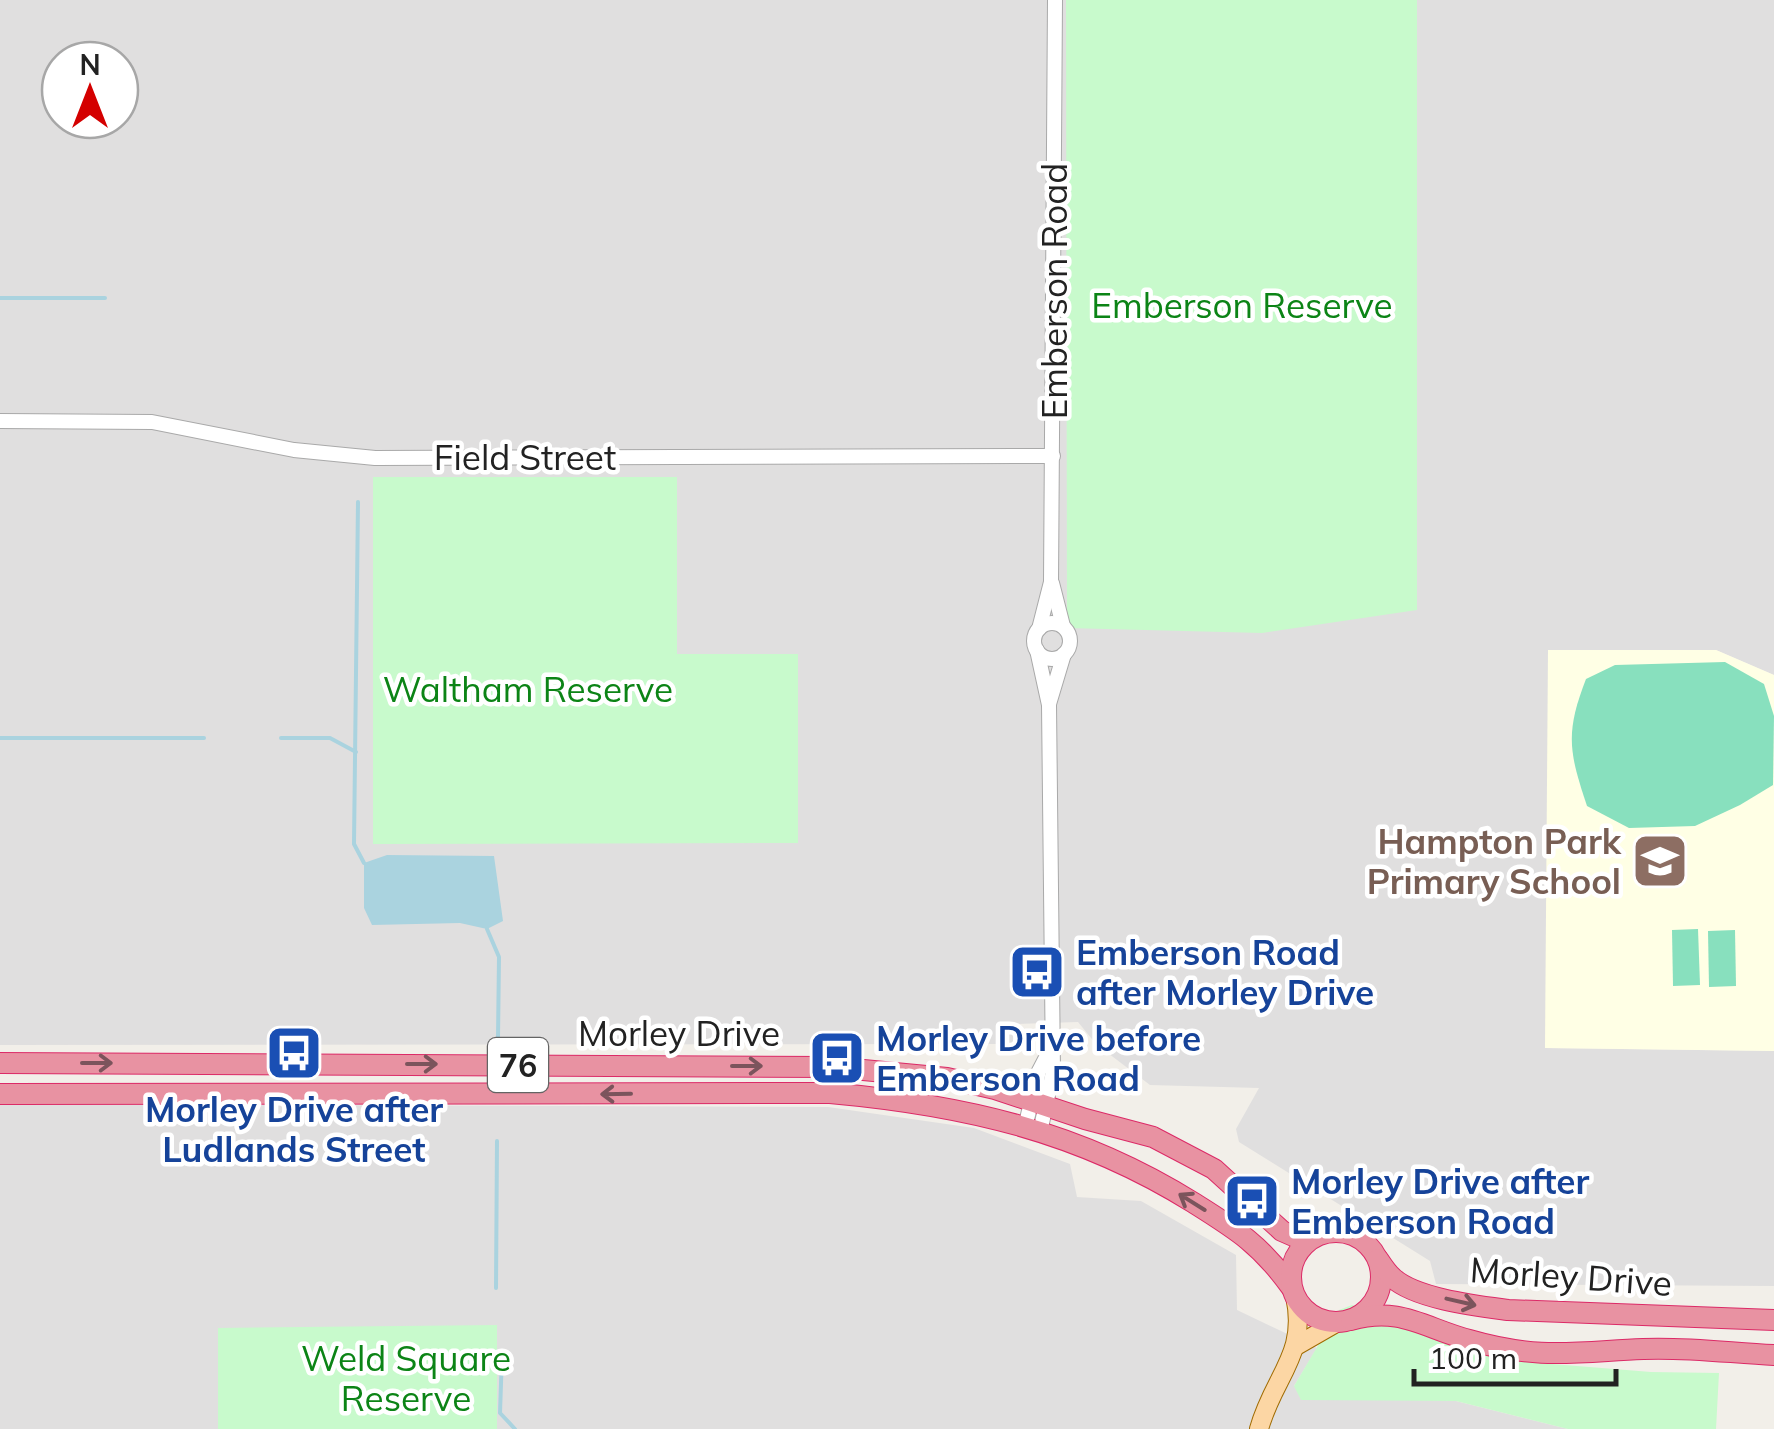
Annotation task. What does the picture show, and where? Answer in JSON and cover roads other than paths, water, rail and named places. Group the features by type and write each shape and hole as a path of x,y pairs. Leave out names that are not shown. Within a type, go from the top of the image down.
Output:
{"highway":[{"name":"Morley Drive","path":"0,1063 832,1067 947,1078 1154,1137 1214,1169 1282,1231 1298,1238 1315,1236"},
{"name":"Morley Drive","path":"0,1094 830,1093 950,1107 1033,1129 1111,1156 1148,1174 1256,1244 1293,1292"},
{"path":"1330,1232 1358,1238 1378,1259 1381,1273 1374,1302 1364,1313 1343,1322 1320,1320 1307,1313 1293,1292 1290,1272 1294,1257 1315,1236 1330,1232"},
{"name":"Morley Drive","path":"1378,1259 1405,1286 1479,1306 1774,1318"},
{"name":"Morley Drive","path":"1343,1322 1363,1317 1405,1316 1463,1339 1522,1353 1572,1355 1643,1349 1774,1355"}],"main road":[{"path":"1259,1429 1266,1404 1296,1346 1300,1330 1293,1292"},
{"path":"1296,1346 1343,1322"}],"street":[{"name":"Emberson Road","path":"1039,628 1051,582 1055,0"},
{"name":"Field Street","path":"0,421 152,422 294,450 374,458 1053,456"},
{"name":"Emberson Road","path":"1051,582 1063,626"},
{"path":"1033,1129 1040,1103 1039,1070 1051,1047 1049,705 1034,638 1039,628 1052,623 1063,626 1070,641 1049,705"},
{"path":"1037,650 1052,658 1064,654"}],"water":[{"path":"387,855 494,856 503,921 487,929 460,923 372,925 364,908 364,863"}],"waterway":[{"path":"0,298 105,298"},
{"path":"358,502 354,844 364,863"},
{"path":"0,738 204,738"},
{"path":"281,738 330,738 356,752"},
{"path":"487,929 499,957 498,1038"},
{"path":"496,1288 497,1141"},
{"path":"502,1354 500,1413 515,1429"}],"place":[{"name":"Hampton Park Primary School","path":"1660,861"},
{"name":"Emberson Road after Morley Drive","path":"1037,972"},
{"name":"Morley Drive after Ludlands Street","path":"294,1053"},
{"name":"Morley Drive before Emberson Road","path":"837,1058"},
{"name":"Morley Drive after Emberson Road","path":"1252,1201"}],"park label":[{"name":"Emberson Reserve","path":"1242,305"},
{"name":"Waltham Reserve","path":"528,689"},
{"name":"Weld Square Reserve","path":"406,1378"}]}
